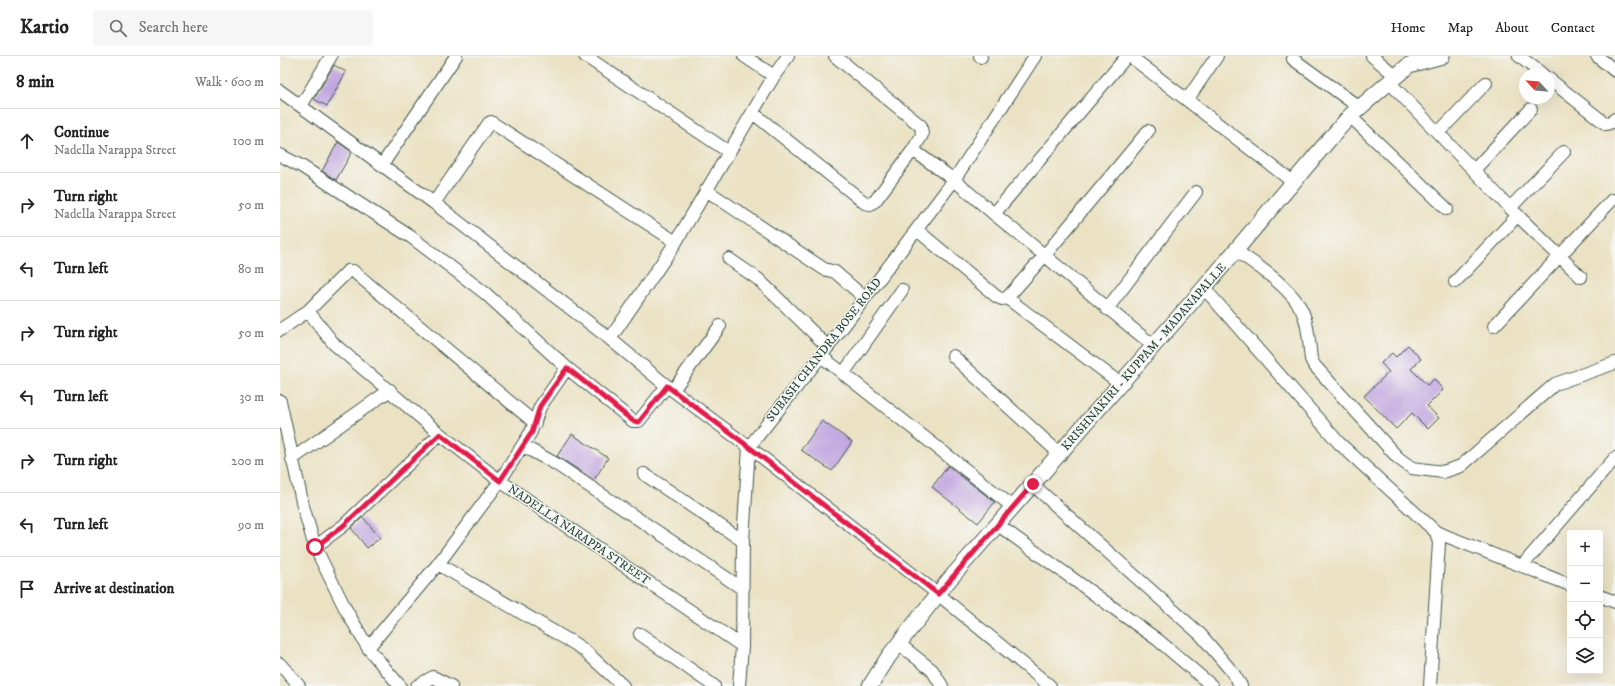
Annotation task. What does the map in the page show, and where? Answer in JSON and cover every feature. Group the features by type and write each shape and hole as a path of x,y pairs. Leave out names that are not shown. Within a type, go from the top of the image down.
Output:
{"main road":[{"name":"KRISHNAKIRI - KUPPAM - MADANAPALLE","path":"870,686 889,656 938,594 1355,112 1393,80 1410,61 1442,56"}],"street":[{"path":"302,106 331,56"},
{"path":"382,165 456,56"},
{"path":"585,56 729,152"},
{"path":"744,56 774,76"},
{"path":"610,339 676,242 774,76 788,56"},
{"path":"753,113 865,203 870,204 875,201 913,150 922,135 921,126 836,56"},
{"name":"SUBASH CHANDRA BOSE ROAD","path":"749,447 865,298 954,180 1035,56"},
{"path":"994,214 1127,56"},
{"path":"1130,56 1294,182"},
{"path":"1187,100 1218,56"},
{"path":"1372,56 1438,133 1514,212 1581,277"},
{"path":"1519,56 1534,68"},
{"path":"1597,56 1615,71"},
{"path":"1292,57 1355,112 1447,209"},
{"path":"1438,133 1486,83"},
{"path":"1555,84 1606,124 1615,119"},
{"path":"280,91 434,203 610,339 670,388 749,447 938,594 1050,686"},
{"path":"1474,170 1531,109"},
{"path":"434,203 491,122 676,242"},
{"path":"917,230 997,297 1002,299 1007,298 1148,132"},
{"path":"913,150 954,180 1045,255 1107,309 1154,346"},
{"path":"1455,282 1564,152"},
{"path":"280,155 301,166 411,237 485,293 567,368 633,421 639,422 670,388 720,326"},
{"path":"706,190 824,270 835,272 865,298"},
{"path":"1107,309 1196,192"},
{"path":"1494,326 1612,200"},
{"path":"1236,251 1261,268 1279,283 1300,305 1304,314 1311,359 1314,365 1398,458 1412,468 1443,472 1461,466 1555,384 1615,363"},
{"path":"729,259 758,279 828,346"},
{"path":"280,330 308,311 348,271 353,271 535,423"},
{"path":"1204,288 1339,443 1436,532 1567,584"},
{"path":"843,374 902,290"},
{"path":"1007,298 1121,384"},
{"name":"NADELLA NARAPPA STREET","path":"308,311 334,344 440,434 500,481 742,646"},
{"path":"820,356 1013,508"},
{"path":"953,356 1060,454"},
{"path":"368,648 438,564 500,481 532,432 540,406 567,368"},
{"path":"292,459 390,390"},
{"path":"280,401 292,459 315,547 345,608 368,648 400,686"},
{"path":"315,547 343,526 440,434"},
{"path":"523,446 556,464 743,590"},
{"path":"739,686 742,646 743,540 749,447"},
{"path":"1522,566 1615,458"},
{"path":"644,474 743,540"},
{"path":"1033,484 1201,634 1241,686"},
{"path":"998,525 1158,640 1212,686"},
{"path":"1430,686 1439,543 1436,532"},
{"path":"438,564 575,644 624,686"},
{"path":"1603,597 1615,602"},
{"path":"640,634 714,686"},
{"path":"899,644 932,670 942,686"},
{"path":"280,664 300,686"},
{"path":"417,686 433,677 451,686"}],"building":[{"path":"334,65 346,72 327,106 314,99"},
{"path":"338,142 352,152 336,180 322,171"},
{"path":"1408,345 1421,359 1411,369 1427,385 1434,379 1443,390 1427,406 1439,418 1428,429 1412,413 1396,429 1364,396 1389,372 1381,363 1392,353 1396,357"},
{"path":"822,421 852,442 832,471 801,450"},
{"path":"572,434 608,458 594,480 557,456"},
{"path":"948,466 995,502 978,523 932,487"},
{"path":"363,517 380,538 367,548 351,528"}],"route":[{"path":"315,547 343,526 440,434 500,481 532,432 540,406 567,368 636,422 639,422 667,386 749,447 938,594 1033,484"}]}
